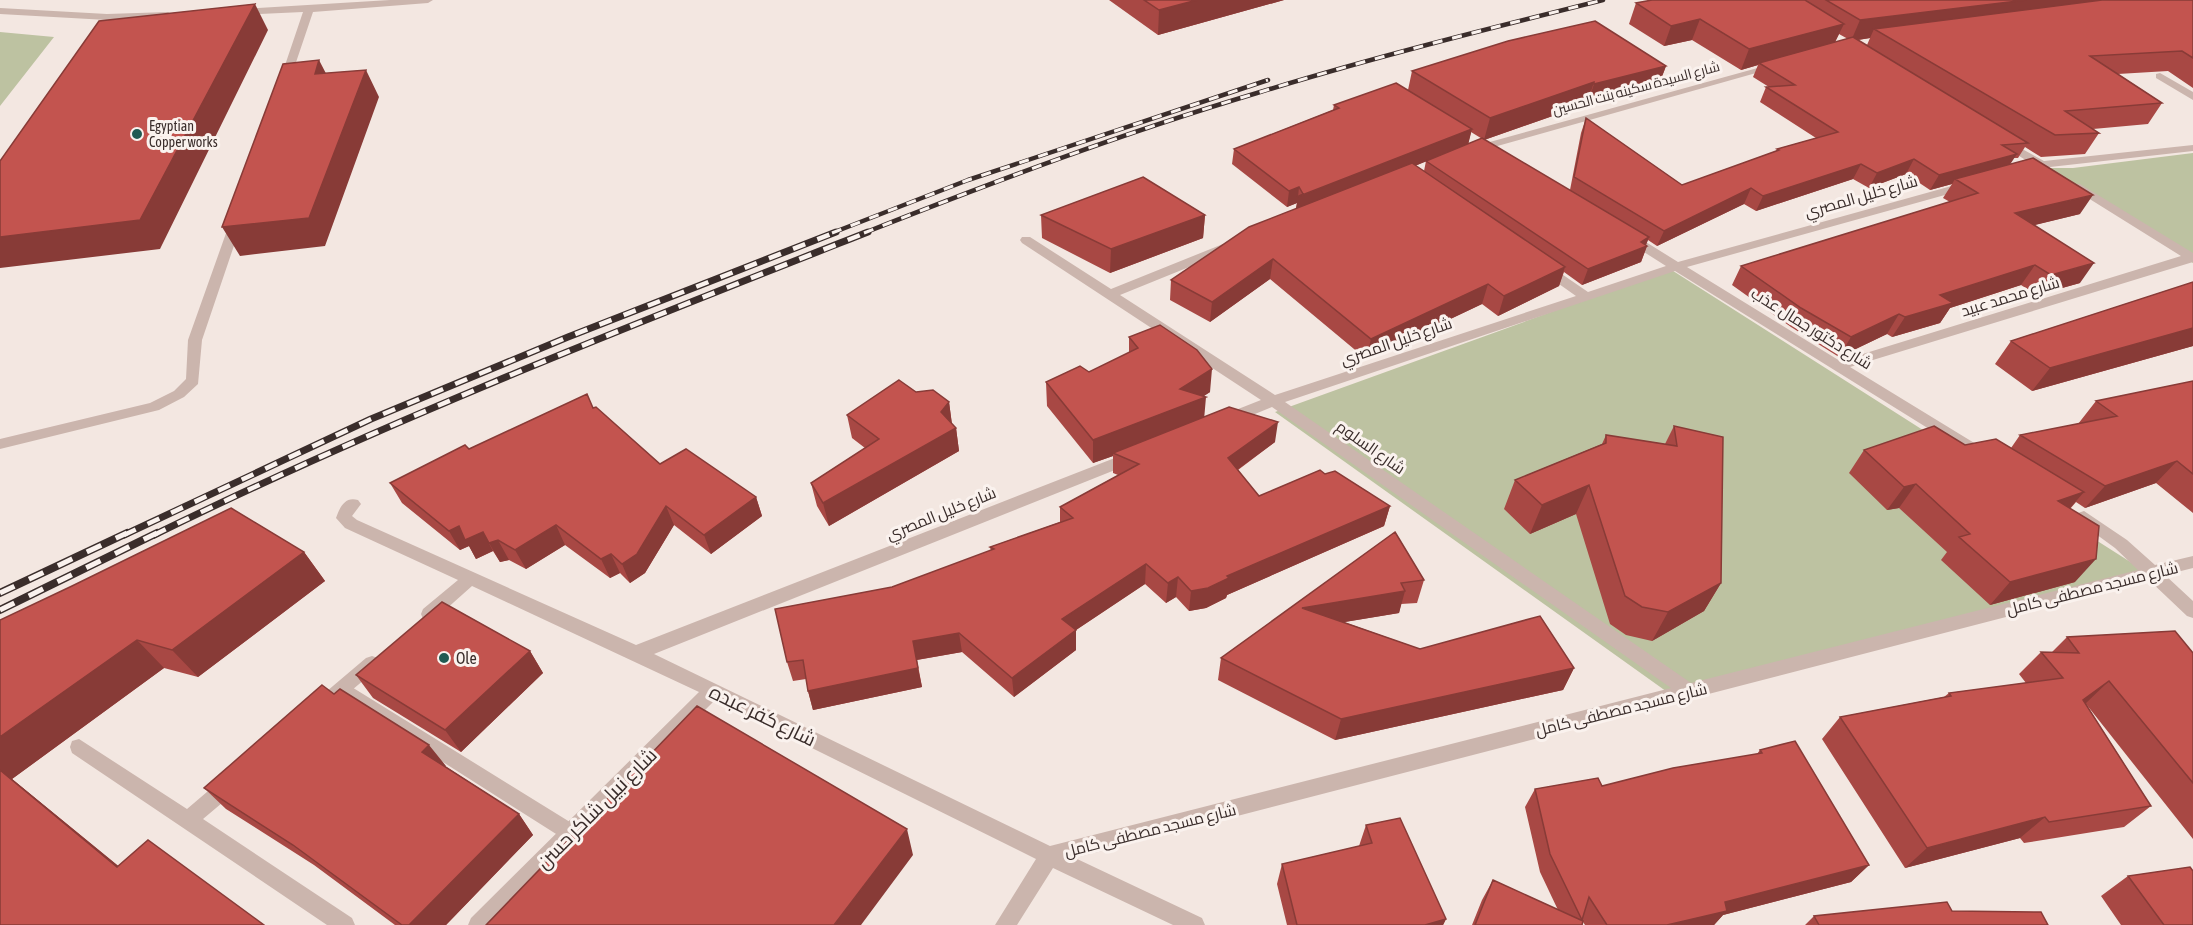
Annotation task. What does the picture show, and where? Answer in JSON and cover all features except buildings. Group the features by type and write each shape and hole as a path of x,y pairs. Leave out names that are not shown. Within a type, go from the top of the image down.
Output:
{"street":[{"path":"226,13 428,0"},
{"path":"279,98 309,9"},
{"path":"0,11 107,17 178,14"},
{"name":"شارع السيدة سكينه بنت الحسين","path":"1461,154 1478,143 1791,62"},
{"path":"2160,76 2193,96"},
{"path":"1990,134 2192,258"},
{"path":"1478,143 1502,158"},
{"path":"2007,174 2041,165 2193,148"},
{"name":"شارع خليل المصري","path":"1218,423 1273,401 1677,266 1984,181"},
{"path":"0,444 154,407 179,394 193,381 195,340 241,208"},
{"name":"شارع دكتور جمال عذب","path":"1619,230 2000,465"},
{"name":"شارع السلوم","path":"1026,240 1273,401 1690,692"},
{"path":"1111,294 1243,241"},
{"name":"شارع محمد عبيد","path":"1839,366 2192,258"},
{"path":"1536,262 1585,296"},
{"name":"شارع خليل المصري","path":"636,653 1142,453"},
{"name":"شارع كفر عبده","path":"353,504 348,508 344,518 351,524 636,653 1049,856 1195,925"},
{"path":"2070,509 2121,544 2193,610"},
{"name":"شارع مسجد مصطفى كامل","path":"1049,856 2193,562"},
{"path":"420,622 472,577"},
{"path":"315,712 385,651"},
{"path":"342,689 571,833"},
{"name":"شارع نبيل شاكر حسن","path":"478,925 713,690"},
{"path":"79,747 345,925"},
{"path":"188,820 242,774"},
{"path":"1005,925 1049,856"}],"green space":[{"path":"0,32 54,37 0,106"},
{"path":"2193,153 2193,263 2047,168 2073,168"},
{"path":"1670,269 2154,577 1677,699 1275,412"}],"railway":[{"path":"864,233 1059,159 1207,108 1386,56 1603,0"},
{"path":"832,233 968,180 1268,80"},
{"path":"124,535 371,419 568,337 836,232"},
{"path":"154,535 241,493 418,414 868,232"},
{"path":"0,593 127,533"},
{"path":"0,610 157,533"}],"place":[{"name":"Egyptian Copper works","path":"137,134"},
{"name":"Ole","path":"444,658"}]}
